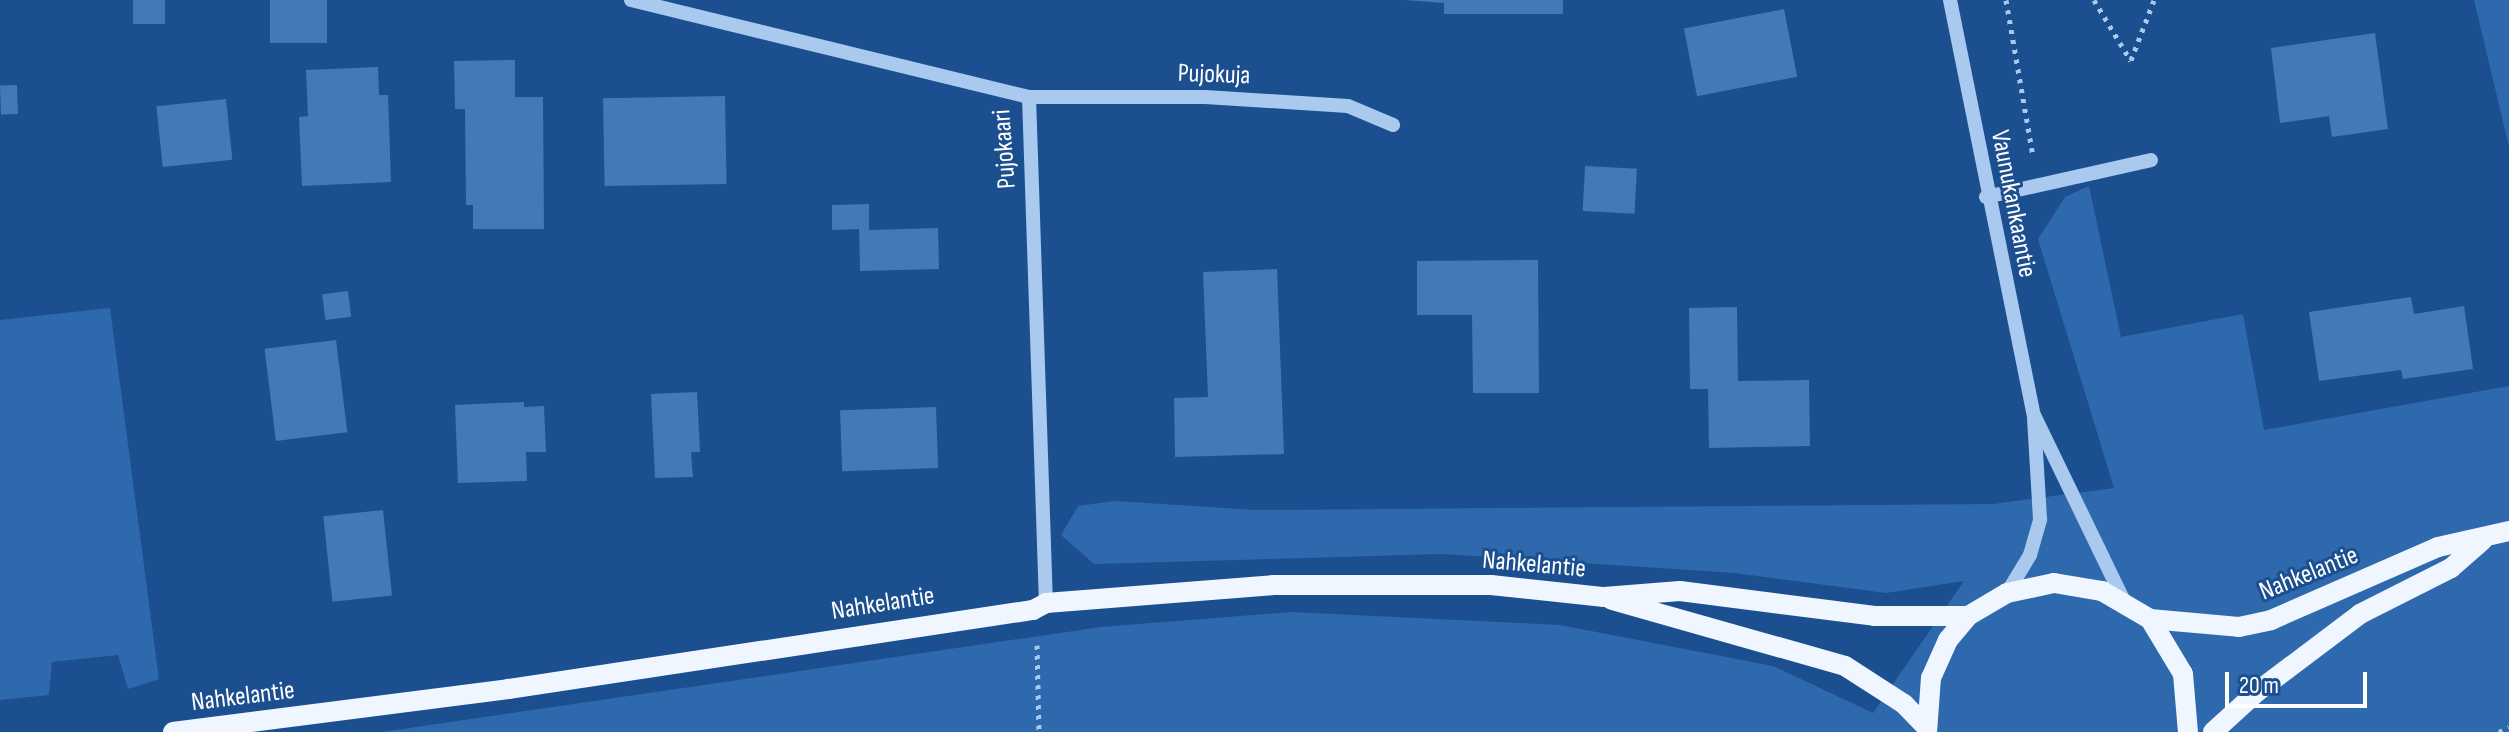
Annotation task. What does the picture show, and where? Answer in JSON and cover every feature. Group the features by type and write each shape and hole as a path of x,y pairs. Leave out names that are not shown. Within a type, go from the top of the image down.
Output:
{"main road":[{"name":"Nahkelantie","path":"2150,619 2214,627 2271,620 2438,547 2482,541 2509,531"},
{"name":"Nahkelantie","path":"2213,732 2258,691 2360,614 2451,568 2482,541"},
{"name":"Nahkelantie","path":"173,732 508,689 1033,610 1046,603 1358,583 1491,585 1604,597 1845,666 1904,704 1927,730"},
{"path":"1927,730 1931,678 1948,640 1968,616 2007,593 2054,583 2079,585 2124,601 2150,619 2183,674 2188,732"},
{"name":"Nahkelantie","path":"1604,597 1680,591 1874,616 1968,616"}],"street":[{"name":"Pujokaari","path":"631,0 1029,97 1046,603"},
{"name":"Vaunukankaantie","path":"1950,0 1986,197 2034,415 2040,519 2030,555 2007,593"},
{"name":"Pujokuja","path":"1029,97 1205,97 1348,106 1393,125"},
{"path":"1986,197 2038,182 2151,160"},
{"name":"Vaunukankaantie","path":"2034,415 2124,601"}],"path":[{"path":"2006,0 2038,182"},
{"path":"2094,0 2131,61 2154,0"},
{"path":"1036,642 1039,732"},
{"path":"2499,732 2509,727"}],"shaded area":[{"path":"2474,0 2509,0 2509,147"},
{"path":"2089,186 2121,337 2243,314 2264,430 2509,386 2509,732 382,732 1101,627 1292,612 1560,625 1773,666 1873,713 1964,581 1886,593 1735,573 1442,554 1094,564 1061,535 1078,506 1115,501 1256,510 1993,504 2114,488 2038,239 2065,197"},
{"path":"110,308 159,679 128,689 118,655 52,662 49,695 0,700 0,320"}],"building":[{"path":"133,0 165,0 165,24 133,24"},
{"path":"270,0 327,0 327,43 270,43"},
{"path":"1404,0 1563,0 1563,14 1444,14 1444,3"},
{"path":"1784,9 1797,77 1697,96 1684,28"},
{"path":"2375,33 2388,129 2332,137 2329,116 2280,123 2271,48"},
{"path":"515,60 515,97 543,97 544,229 473,229 473,205 466,205 465,109 455,109 454,61"},
{"path":"378,67 379,95 388,95 391,182 302,186 299,117 308,116 306,70"},
{"path":"17,85 18,114 1,115 0,86"},
{"path":"725,96 727,184 605,186 603,98"},
{"path":"226,99 232,160 163,167 156,106"},
{"path":"1585,166 1637,169 1635,214 1583,211"},
{"path":"869,204 869,230 938,228 939,269 860,271 859,229 832,230 832,205"},
{"path":"1538,260 1539,393 1473,393 1472,315 1417,315 1417,261"},
{"path":"1277,269 1284,454 1175,457 1174,398 1208,397 1203,272"},
{"path":"348,291 351,317 325,320 322,294"},
{"path":"2411,297 2414,314 2464,306 2473,369 2403,379 2401,370 2319,381 2309,312"},
{"path":"1737,307 1738,381 1809,380 1810,446 1709,448 1708,389 1690,389 1689,308"},
{"path":"336,340 347,432 276,441 265,349"},
{"path":"697,392 700,452 691,452 693,477 655,478 651,394"},
{"path":"524,402 524,407 544,406 546,452 526,452 527,481 458,483 455,405"},
{"path":"936,407 938,468 842,471 840,410"},
{"path":"383,510 392,596 332,602 323,516"}]}
